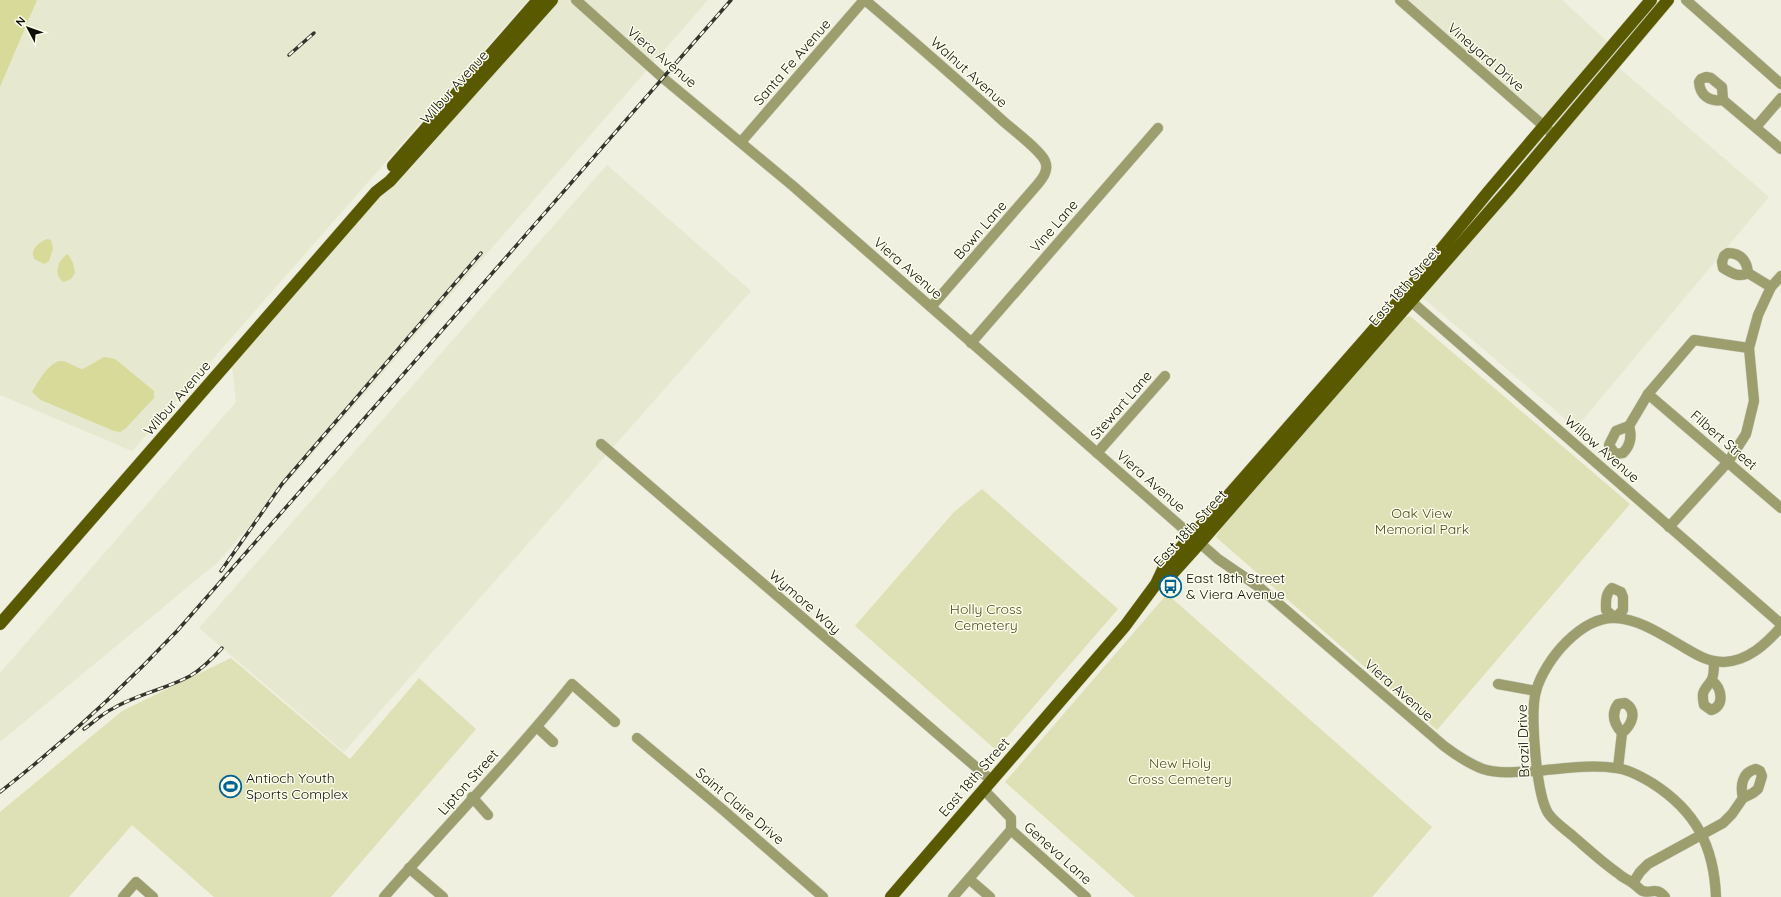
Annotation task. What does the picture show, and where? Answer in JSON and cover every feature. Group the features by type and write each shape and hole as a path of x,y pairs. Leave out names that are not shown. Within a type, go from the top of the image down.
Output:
{"main road":[{"name":"Wilbur Avenue","path":"376,192 384,176 538,0"},
{"name":"Wilbur Avenue","path":"0,624 376,192 390,181 552,0"},
{"name":"East 18th Street","path":"1407,298 1488,192 1651,0"},
{"name":"East 18th Street","path":"891,897 1125,626 1156,584 1165,565 1196,539 1228,497 1554,135 1668,0"}],"street":[{"name":"Viera Avenue","path":"576,0 659,75 741,142 1218,558 1259,587 1444,746 1462,759 1484,769 1511,772 1592,766 1618,768 1644,778 1666,792 1690,814 1702,835 1714,865 1716,897"},
{"name":"Santa Fe Avenue","path":"741,142 865,0"},
{"name":"Walnut Avenue","path":"865,0 1041,155 1045,161 1046,169"},
{"name":"Vineyard Drive","path":"1400,0 1554,135"},
{"path":"1686,0 1781,84"},
{"path":"1756,127 1781,98"},
{"path":"1723,100 1781,149"},
{"name":"Vine Lane","path":"971,344 1158,128"},
{"name":"Bown Lane","path":"931,307 1037,185 1044,176 1046,169"},
{"path":"1748,273 1771,287"},
{"path":"1670,527 1728,462 1746,434 1754,401 1749,348 1758,315 1771,287 1781,276"},
{"name":"Willow Avenue","path":"1407,298 1781,625"},
{"path":"1629,426 1648,394 1694,340 1749,348"},
{"name":"Stewart Lane","path":"1097,453 1165,376"},
{"name":"Filbert Street","path":"1648,394 1781,508"},
{"name":"Wymore Way","path":"601,444 987,785 1011,818 1011,830"},
{"name":"Brazil Drive","path":"1644,894 1560,826 1548,813 1542,799 1538,770 1534,712 1536,691 1545,671 1561,649 1577,632 1597,620 1615,618 1632,620 1680,645 1695,655 1714,662 1738,660 1758,650 1771,639 1781,625"},
{"path":"1712,681 1714,662"},
{"name":"Lipton Street","path":"384,897 472,797 537,727 572,684 615,722"},
{"path":"1498,684 1536,691"},
{"path":"537,727 552,742"},
{"path":"1618,768 1622,734"},
{"name":"Saint Claire Drive","path":"638,738 823,897"},
{"path":"472,797 488,815"},
{"path":"1632,883 1648,864 1723,823 1732,814 1743,798"},
{"path":"953,897 1011,830"},
{"name":"Geneva Lane","path":"1011,830 1086,897"},
{"path":"409,868 442,897"},
{"path":"969,879 990,897"},
{"path":"123,897 136,882 153,897"},
{"path":"1644,894 1657,891 1665,897"}],"shaded area":[{"path":"0,0 37,0 0,87"},
{"path":"37,0 528,0 132,451 0,395 0,87"},
{"path":"552,0 708,0 218,562 0,742 0,673 236,402 232,366"},
{"path":"1406,0 1562,0 1610,44 1545,121"},
{"path":"1617,66 1769,197 1576,428 1422,297"},
{"path":"607,165 751,291 344,752 199,628"},
{"path":"47,239 51,240 53,248 49,261 44,264 34,259 33,252 38,244"},
{"path":"68,254 73,263 75,273 71,279 64,282 60,279 57,272 59,263 64,256"},
{"path":"104,357 115,359 154,391 154,398 126,428 120,432 114,431 41,400 32,392 45,372 58,361 62,361 83,369"}],"green space":[{"name":"Oak View Memorial Park","path":"1410,316 1630,504 1437,730 1216,537 1219,531 1404,318"},
{"name":"Holly Cross Cemetery","path":"982,489 1118,609 996,750 855,626 953,513"},
{"name":"New Holy Cross Cemetery","path":"1167,594 1432,827 1372,897 1135,897 1005,782"},
{"name":"Antioch Youth Sports Complex","path":"231,658 350,759 419,678 476,729 331,897 214,897 132,825 69,897 0,897 0,812 122,711"}],"railway":[{"path":"0,792 92,715 177,631 731,0"},
{"path":"289,55 314,33"},
{"path":"221,571 282,484 481,253"},
{"path":"84,729 106,712 123,703 181,681 190,676 199,670 222,648"}],"place":[{"name":"East 18th Street & Viera Avenue","path":"1171,586"},
{"name":"Antioch Youth Sports Complex","path":"230,786"}]}
